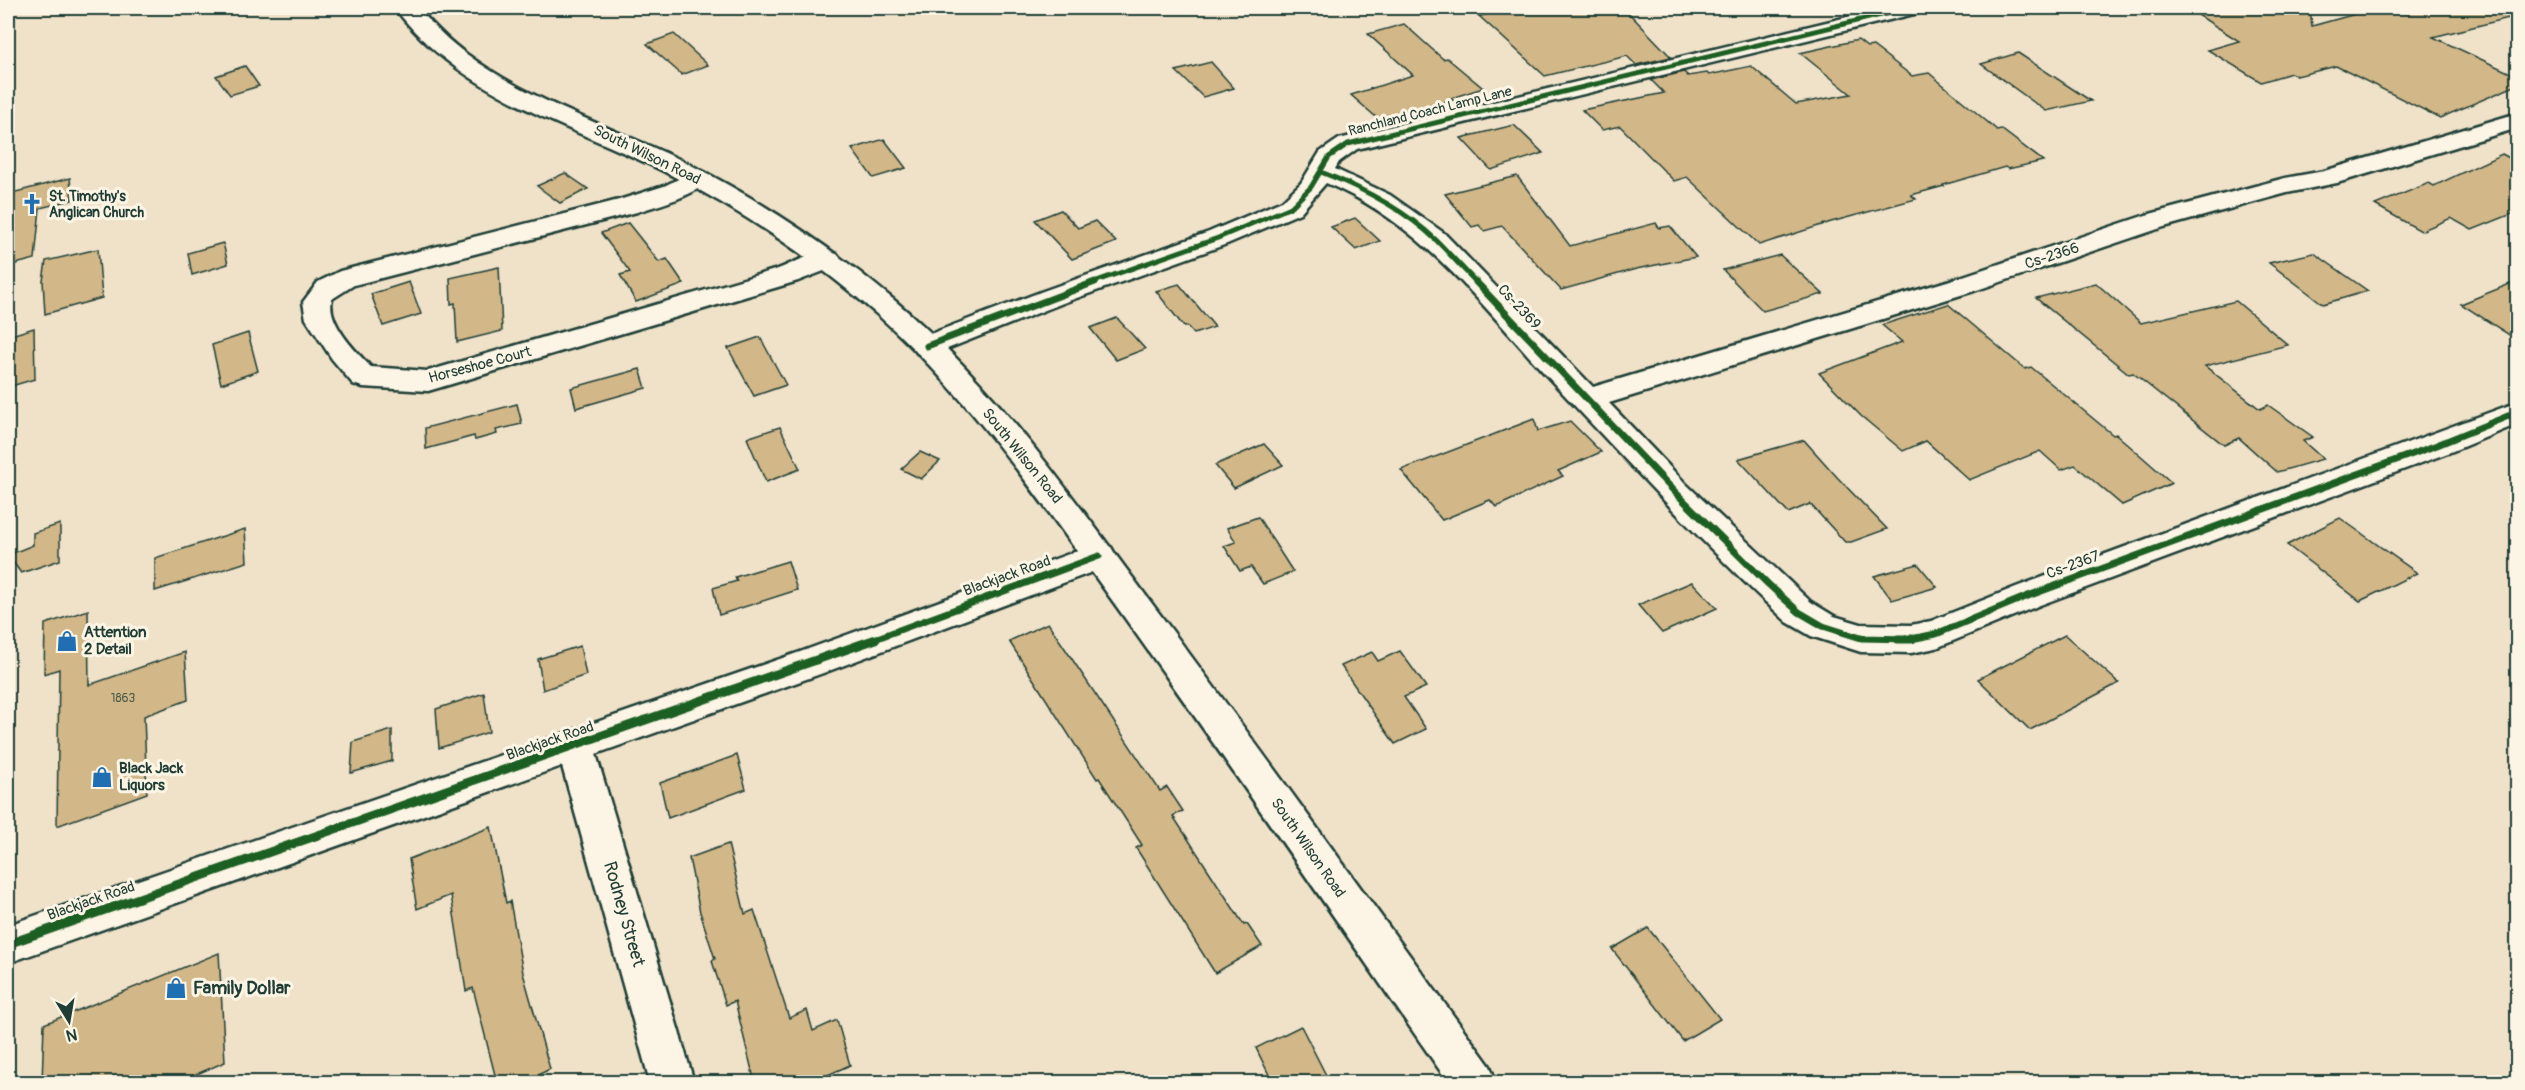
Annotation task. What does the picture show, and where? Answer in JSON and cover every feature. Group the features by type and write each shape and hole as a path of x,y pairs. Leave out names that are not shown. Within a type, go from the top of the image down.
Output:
{"street":[{"name":"South Wilson Road","path":"406,8 422,29 467,68 497,86 698,178 778,226 827,260 889,310 927,346 977,399 1046,484 1199,692 1474,1083"},
{"name":"Ranchland Coach Lamp Lane","path":"927,346 1053,297 1218,238 1291,207 1307,192 1329,157 1348,144 1910,8"},
{"name":"Cs-2366","path":"1588,399 1964,285 2155,222 2285,186 2328,178 2517,120"},
{"name":"Cs-2369","path":"1321,172 1367,190 1419,225 1454,256 1674,491"},
{"name":"Horseshoe Court","path":"698,178 673,191 628,206 355,275 325,290 317,300 316,309 320,319 346,357 363,377 428,381 788,275 827,260"},
{"name":"Cs-2367","path":"1674,491 1799,612 1823,626 1861,638 1911,639 1936,634 2028,596 2437,445 2517,412"},
{"name":"Blackjack Road","path":"8,944 813,662 1099,556"},
{"name":"Rodney Street","path":"575,746 672,1083"}],"building":[{"path":"1520,8 1624,8 1671,57 1636,65 1627,56 1545,76 1479,16"},
{"path":"2187,8 2310,8 2312,26 2377,8 2517,8 2517,16 2433,37 2517,76 2517,85 2440,118 2336,66 2297,76 2291,73 2261,82 2208,50 2239,41"},
{"path":"1404,24 1443,59 1447,58 1483,88 1451,98 1453,100 1377,118 1351,95 1413,75 1368,34"},
{"path":"674,34 708,65 682,75 647,44"},
{"path":"1858,40 1867,47 1873,46 1912,76 1929,73 1997,130 2001,129 2043,161 2008,169 2005,167 1943,185 1911,195 1916,199 1831,222 1759,245 1687,177 1674,181 1620,126 1602,130 1582,110 1664,93 1651,80 1684,72 1688,76 1707,73 1709,75 1751,66 1796,104 1851,94 1800,53"},
{"path":"2018,53 2091,101 2046,111 1981,64"},
{"path":"1211,62 1234,88 1203,97 1176,71"},
{"path":"245,66 259,86 230,95 216,76"},
{"path":"1514,125 1543,153 1491,170 1461,138"},
{"path":"884,139 906,168 873,178 852,149"},
{"path":"2502,154 2517,162 2517,212 2472,230 2451,218 2421,231 2375,205 2429,183 2434,186"},
{"path":"565,173 588,189 560,203 537,186"},
{"path":"1517,176 1570,246 1656,223 1659,228 1670,226 1696,257 1636,269 1561,290 1502,226 1484,231 1479,225 1472,227 1445,194"},
{"path":"70,178 72,200 40,208 35,259 8,266 8,194"},
{"path":"1061,210 1078,228 1095,221 1116,242 1072,259 1035,220"},
{"path":"1355,218 1380,241 1356,250 1331,227"},
{"path":"628,223 659,262 667,259 684,284 636,302 620,275 630,272 601,233"},
{"path":"223,243 228,264 192,275 188,253"},
{"path":"98,249 102,298 45,314 43,281 46,261"},
{"path":"2314,253 2368,291 2323,304 2269,263"},
{"path":"1780,255 1823,294 1763,311 1723,270"},
{"path":"499,267 502,331 457,342 455,303 451,304 450,278"},
{"path":"2517,281 2517,340 2461,304"},
{"path":"409,282 421,314 383,326 371,294"},
{"path":"2096,283 2141,323 2236,301 2288,345 2205,366 2260,409 2268,405 2313,437 2303,441 2323,459 2277,472 2239,438 2224,445 2133,373 2129,374 2036,298"},
{"path":"1179,284 1215,327 1194,334 1187,326 1184,327 1156,291"},
{"path":"1948,304 2025,369 2031,367 2113,435 2116,434 2172,483 2122,505 2075,465 2061,470 2040,451 1969,480 1926,441 1903,451 1861,416 1819,373 1902,342 1882,325"},
{"path":"1117,318 1145,349 1116,360 1090,328"},
{"path":"34,328 35,379 8,387 8,336"},
{"path":"248,333 258,371 221,384 212,345"},
{"path":"760,337 786,385 754,396 728,348"},
{"path":"640,369 646,388 576,408 571,388"},
{"path":"517,404 522,424 496,430 497,434 475,440 474,436 426,449 425,428"},
{"path":"1534,419 1538,431 1570,421 1601,452 1558,471 1563,476 1496,507 1490,500 1442,520 1401,470"},
{"path":"780,427 800,469 766,482 747,438"},
{"path":"1804,440 1887,529 1845,542 1810,504 1788,513 1738,459"},
{"path":"1264,444 1283,465 1234,488 1215,465"},
{"path":"920,452 940,461 921,479 901,469"},
{"path":"1258,517 1293,572 1263,584 1251,567 1240,571 1224,546 1236,542 1227,528"},
{"path":"2340,518 2417,573 2360,601 2287,545"},
{"path":"60,524 60,560 21,573 8,555 33,545 33,533"},
{"path":"245,529 247,562 155,591 155,558"},
{"path":"788,561 797,590 719,615 713,588 737,581 735,577"},
{"path":"1918,564 1937,587 1892,600 1874,576"},
{"path":"1692,582 1717,608 1662,633 1638,605"},
{"path":"88,610 89,685 185,652 188,700 144,716 147,793 57,826 59,669 44,674 45,624"},
{"path":"1048,623 1160,791 1167,787 1183,811 1173,816 1244,925 1247,924 1262,946 1215,973 1136,848 1142,845 1009,641"},
{"path":"2065,635 2119,683 2030,730 1978,679"},
{"path":"580,646 586,675 543,690 538,659"},
{"path":"1400,651 1426,687 1404,697 1426,729 1395,744 1341,666 1372,652 1378,661"},
{"path":"484,693 489,732 439,748 436,709"},
{"path":"392,730 392,761 351,773 353,742"},
{"path":"737,755 746,789 668,818 660,783"},
{"path":"491,827 506,903 510,901 523,973 550,1069 522,1083 497,1083 473,988 466,991 451,895 417,909 409,859"},
{"path":"728,844 745,914 754,910 789,1018 807,1010 813,1031 837,1020 850,1065 810,1083 755,1083 735,1001 726,1005 712,961 715,959 700,912 689,858"},
{"path":"1648,928 1720,1019 1683,1041 1612,949"},
{"name":"Family Dollar","path":"219,953 225,1062 176,1083 42,1083 44,1024"},
{"path":"1301,1026 1330,1083 1273,1083 1256,1048"}],"cycle path":[{"path":"927,346 1053,297 1218,238 1291,207 1311,187 1329,157 1348,144 1910,8"},
{"path":"1321,172 1381,200 1435,239 1674,491 1768,584 1799,612 1823,626 1861,638 1911,639 1936,634 2028,596 2437,445 2518,412"},
{"path":"8,944 813,662 1099,556"}],"place":[{"name":"St. Timothy's Anglican Church","path":"32,204"},
{"name":"Attention 2 Detail","path":"67,641"},
{"name":"Black Jack Liquors","path":"102,777"},
{"name":"Family Dollar","path":"176,988"}]}
